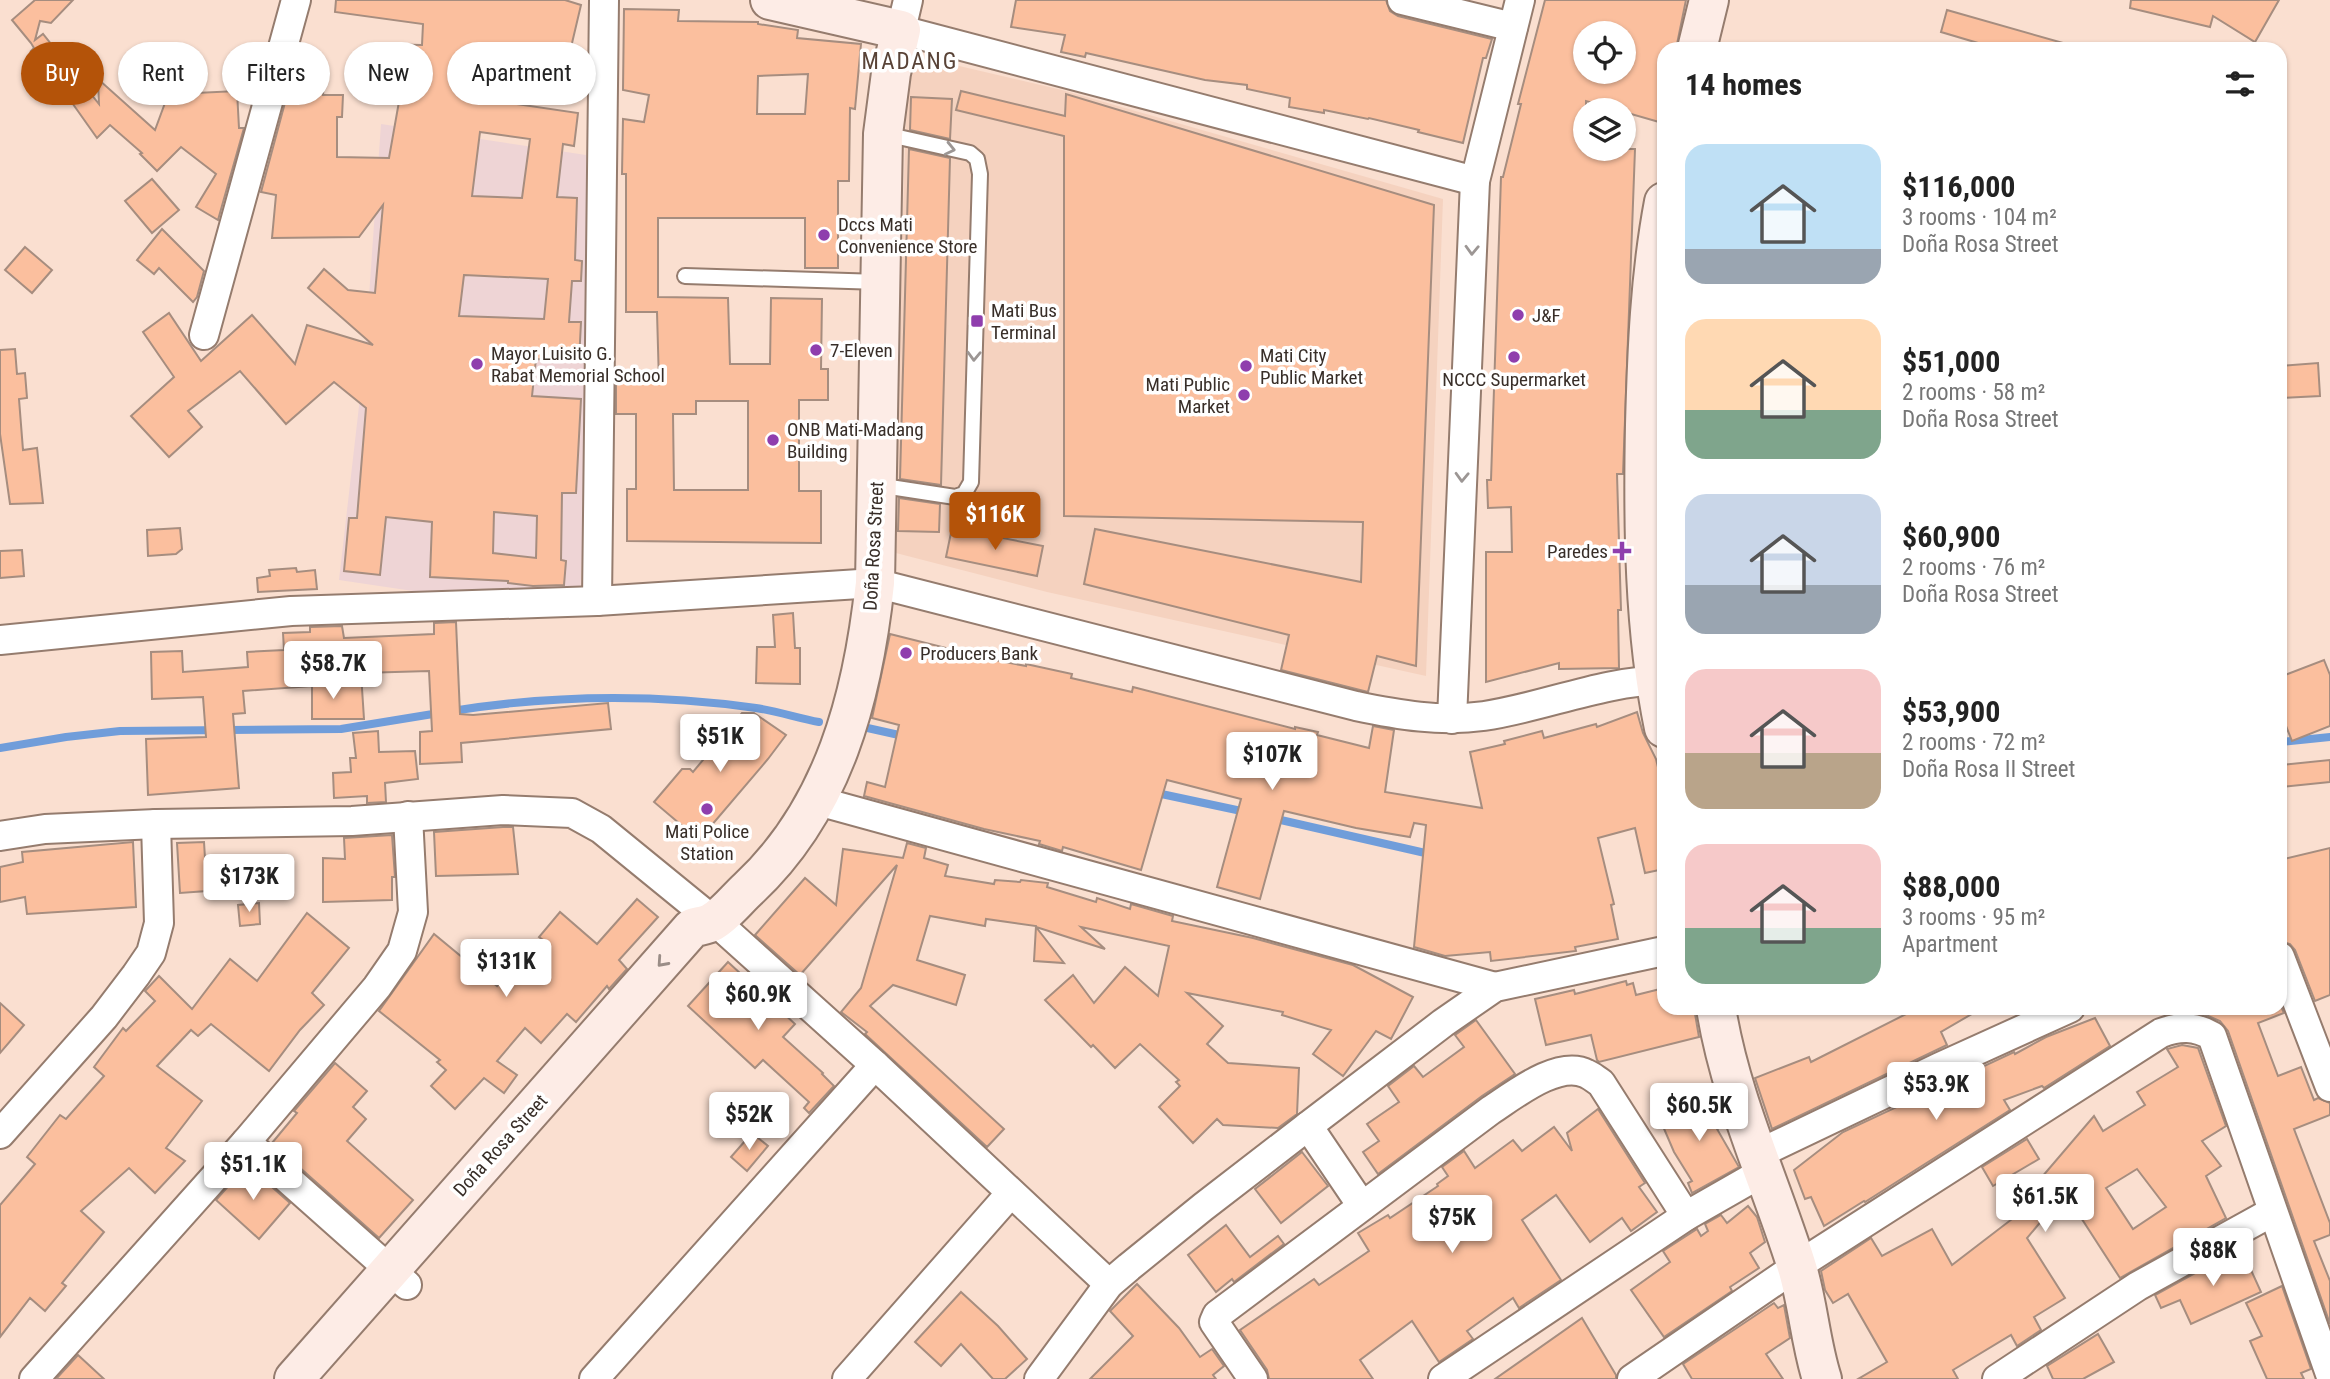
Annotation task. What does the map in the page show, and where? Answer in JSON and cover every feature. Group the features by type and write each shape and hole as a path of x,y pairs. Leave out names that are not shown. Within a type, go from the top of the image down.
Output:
{"street":[{"path":"204,335 296,0"},
{"path":"597,601 604,0"},
{"path":"770,0 905,15 1475,181"},
{"path":"1402,0 1517,13 1475,181 1452,719"},
{"path":"1700,42 1709,0"},
{"name":"Doña Rosa Street","path":"324,1379 399,1277 692,928 713,921 779,857 818,801 838,756 865,651 874,583 883,134 889,83 905,15"},
{"path":"1657,246 1647,328 1657,603"},
{"path":"0,640 291,611 597,601 874,583 1356,706 1416,718 1485,716 1562,697 1657,680"},
{"path":"818,801 1494,987"},
{"path":"0,836 45,829 156,824 352,821 503,810 572,813 601,829 713,921 875,1065 1109,1284"},
{"path":"34,1379 246,1142 377,987 402,951 413,912 408,816"},
{"path":"0,1134 104,1017 150,953 159,923 156,824"},
{"path":"1039,1379 1109,1284 1203,1206 1494,987 1657,952"},
{"path":"2287,975 2330,1087"},
{"path":"1718,1015 1735,1084 1797,1266 1822,1379"},
{"path":"1443,1379 1686,1216 1760,1163 1940,1067 2055,1015"},
{"path":"1632,1379 1797,1266 2161,1033 2175,1028 2200,1028 2213,1036 2330,1374 2320,1379"},
{"path":"594,1379 875,1065"},
{"path":"1253,1379 1214,1322 1217,1315 1491,1110 1529,1085 1552,1074 1571,1070 1586,1073 1601,1083 1686,1216"},
{"path":"1308,1126 1362,1206"},
{"path":"246,1142 399,1277"},
{"path":"848,1379 1010,1194"},
{"path":"1997,1379 2138,1286 2273,1212"},
{"name":"Doña Rosa Street","path":"294,1379 399,1277"}],"lane":[{"path":"876,485 956,497 964,494 971,482 980,174 976,159 971,153 883,134"},
{"path":"685,276 880,282"}],"shaded area":[{"name":"Mati Public Market","path":"908,54 1062,90 1443,199 1426,676 1047,592 892,552"},
{"name":"Mayor Luisito G. Rabat Memorial School","path":"381,124 586,155 591,374 580,597 487,602 339,580 365,354"}],"building":[{"path":"35,0 73,0 51,23 40,21 35,40 43,34 49,42 30,42 12,20"},
{"name":"Mayor Luisito G. Rabat Memorial School","path":"336,0 565,0 581,5 572,42 447,42 447,105 523,105 578,113 574,146 563,144 557,197 577,198 575,260 582,261 581,281 572,281 569,322 581,322 579,361 536,359 532,396 581,399 576,493 562,493 561,560 566,561 564,585 533,586 508,581 430,577 432,522 386,517 380,575 344,571 349,518 357,518 366,408 334,382 286,424 240,371 188,411 202,427 169,457 131,416 174,377 143,332 169,313 201,361 252,315 295,364 307,325 373,345 308,288 324,269 348,290 375,293 383,205 359,237 272,238 276,195 261,192 284,105 330,105 330,95 343,95 342,117 337,117 337,157 389,158 398,105 433,105 433,42 422,42 423,24 335,12","holes":["480,132 530,139 522,198 472,196","464,275 548,279 544,319 459,316","494,512 537,516 536,558 493,553"]},
{"path":"1016,0 1386,0 1390,11 1398,16 1492,39 1486,58 1483,58 1463,143 1369,118 1289,107 1290,98 1247,89 1247,85 1205,80 1086,53 1085,57 1061,52 1065,35 1011,27"},
{"path":"1545,0 1686,0 1677,42 1657,42 1657,121 1636,115 1636,98 1573,98 1573,161 1635,161 1623,474 1617,474 1621,610 1618,610 1619,668 1559,669 1559,663 1486,682 1486,552 1512,552 1511,507 1488,508 1487,480 1491,480 1503,177 1521,104 1518,104"},
{"path":"2131,0 2279,0 2255,42 2213,16 2210,27 2130,8"},
{"path":"624,9 679,10 678,21 758,22 798,30 797,38 861,44 855,109 850,108 849,181 838,181 838,268 805,268 805,218 658,218 658,297 728,298 730,364 770,364 771,298 822,299 821,369 828,369 828,400 799,400 799,491 821,491 821,543 627,541 627,489 636,489 636,414 616,414 616,382 659,383 657,312 626,312 626,174 622,174 623,119 644,122 649,95 623,90","holes":["808,74 805,114 757,114 758,76","696,401 748,401 748,490 674,490 673,414 696,414"]},
{"path":"1947,10 2059,42 1975,42 1941,32"},
{"path":"104,84 118,97 118,105 127,105 155,130 164,105 208,105 208,92 222,92 222,105 238,105 239,128 244,128 218,220 196,207 216,174 181,147 157,171 140,154 142,153 110,125 97,138 74,105 104,105"},
{"name":"Mati Public Market","path":"961,91 1065,116 1066,94 1434,205 1416,666 1377,656 1368,692 1281,670 1289,635 1084,584 1095,529 1361,582 1363,522 1064,516 1064,136 956,110"},
{"path":"911,97 952,99 950,139 910,130"},
{"path":"909,149 950,158 941,485 900,479"},
{"path":"152,179 179,210 152,233 125,201"},
{"path":"162,229 204,271 193,302 159,268 154,274 137,260"},
{"path":"25,247 52,270 32,293 5,270"},
{"path":"15,349 17,374 25,373 27,398 19,399 23,450 37,448 43,503 10,504 0,434 0,350"},
{"path":"2318,363 2320,396 2287,398 2287,365"},
{"path":"899,498 940,504 939,532 898,531"},
{"path":"180,528 182,549 176,554 148,556 147,530"},
{"path":"952,528 1043,546 1037,576 946,557"},
{"path":"22,550 24,576 0,578 0,551"},
{"path":"296,568 297,572 315,570 317,589 258,592 257,578 270,576 269,570"},
{"path":"793,613 795,648 800,648 800,684 756,683 757,647 775,647 773,615"},
{"path":"456,622 460,714 608,703 611,729 461,743 462,762 420,764 420,732 432,731 429,671 361,673 364,719 312,719 312,686 243,691 245,713 233,714 239,788 148,795 146,739 206,737 203,697 152,699 151,652 182,651 183,672 248,667 247,652 284,650 283,633 310,632 310,627 342,626 344,638 434,634 434,623"},
{"path":"890,634 962,654 1072,674 1071,678 1132,692 1133,687 1295,729 1318,732 1317,735 1369,748 1373,726 1394,730 1385,792 1482,808 1470,752 1505,744 1504,741 1542,731 1544,738 1596,724 1597,727 1637,712 1657,763 1657,870 1645,873 1635,828 1598,838 1614,904 1611,905 1618,939 1575,947 1576,951 1491,961 1490,952 1445,956 1414,947 1426,825 1414,823 1410,837 1284,811 1260,899 1217,887 1241,799 1167,780 1141,870 864,796 867,782 885,787 899,725 872,718"},
{"path":"2324,660 2330,675 2330,726 2292,741 2287,728 2287,674"},
{"path":"742,713 754,713 786,735 699,840 654,802 682,769 690,769 693,772"},
{"path":"378,731 379,752 415,751 418,779 385,783 386,802 367,803 367,796 334,798 333,773 351,772 350,758 356,758 353,733"},
{"path":"2330,760 2330,782 2287,786 2287,764"},
{"path":"513,827 518,874 436,876 434,832"},
{"path":"392,835 395,877 392,877 392,900 323,902 323,858 345,859 344,838"},
{"path":"133,842 136,907 27,914 25,897 0,902 0,867 23,862 22,852"},
{"path":"204,842 207,891 180,893 177,843"},
{"path":"907,843 926,848 924,858 948,865 945,876 994,884 995,880 1048,883 1047,887 1096,902 1097,898 1130,909 1131,904 1173,916 1172,921 1253,938 1353,965 1413,997 1391,1039 1376,1031 1343,1076 1313,1054 1331,1030 1282,1015 1283,1012 1187,993 1223,1026 1207,1044 1228,1063 1299,1068 1297,1114 1278,1128 1223,1125 1217,1119 1193,1143 1159,1107 1180,1086 1176,1082 1179,1080 1140,1044 1115,1068 1045,1000 1073,975 1094,1003 1125,967 1158,996 1169,946 1081,927 1105,949 1036,927 1064,963 1034,961 1036,926 986,919 985,926 930,916 917,960 965,975 956,1005 893,985 870,1006 1004,1129 987,1147 865,1034 867,1032 841,1012 861,988 897,865 800,975 755,935 805,878 836,905 843,849 903,858"},
{"path":"2330,848 2330,995 2315,1001 2295,950 2287,943 2287,858"},
{"path":"637,899 658,917 619,960 627,969 609,989 607,986 576,1022 567,1014 541,1043 525,1028 497,1061 517,1075 504,1093 484,1078 455,1109 431,1086 446,1070 437,1062 440,1060 379,1011 434,934 497,986 508,971 513,975 543,940 539,937 560,912 597,944"},
{"path":"259,903 260,924 240,926 238,905"},
{"path":"307,913 349,948 312,993 324,1005 300,1030 269,1071 211,1024 198,1036 191,1030 157,1066 202,1101 166,1148 185,1161 155,1193 129,1168 81,1211 104,1232 62,1283 66,1286 45,1311 30,1298 0,1337 0,1205 35,1164 27,1157 60,1115 66,1119 104,1076 94,1067 123,1028 126,1031 155,1001 145,991 159,976 192,1009 230,959 257,981"},
{"path":"728,962 795,1024 783,1037 834,1086 809,1113 804,1108 809,1102 763,1060 755,1068 688,1006"},
{"path":"1626,981 1627,985 1633,983 1636,995 1657,990 1657,1015 1695,1015 1699,1037 1599,1062 1591,1035 1546,1045 1535,999 1574,990 1575,994"},
{"path":"0,1003 24,1025 0,1053"},
{"path":"1904,1015 1970,1015 1941,1032 1947,1045 1772,1129 1755,1078 1809,1057 1811,1062"},
{"path":"2206,1015 2279,1015 2258,1023 2278,1076 2301,1067 2314,1100 2318,1098 2330,1103 2330,1115 2294,1129 2330,1223 2330,1235 2314,1241 2330,1281 2330,1324 2228,1031 2220,1021"},
{"path":"2095,1018 2110,1046 2044,1088 2042,1086 2004,1100 2010,1110 1865,1202 1824,1226 1811,1197 1805,1199 1794,1170 1843,1132 2014,1052 2015,1054 2046,1037"},
{"path":"1476,1020 1515,1074 1378,1174 1363,1152 1379,1141 1367,1124 1399,1102 1388,1086 1414,1066 1423,1077 1464,1047 1455,1035"},
{"path":"2182,1045 2198,1048 2226,1126 2202,1141 2221,1166 2206,1176 2226,1218 2120,1278 2065,1193 2027,1238 2065,1298 2034,1317 2041,1330 2017,1346 2011,1335 1953,1370 1958,1379 1858,1379 1887,1362 1848,1294 1833,1303 1825,1290 1821,1271 1871,1238 1882,1256 1932,1229 1952,1265 2016,1216 2012,1212 2094,1116 2103,1131 2145,1105 2137,1092 2178,1067 2167,1049","holes":["2137,1169 2166,1207 2133,1229 2106,1188"]},
{"path":"335,1063 367,1091 353,1107 366,1119 347,1141 413,1200 379,1238 272,1143 297,1113 294,1111"},
{"path":"1707,1096 1721,1127 1717,1129 1739,1167 1692,1193 1688,1183 1692,1181 1674,1152 1659,1117"},
{"path":"1598,1109 1645,1183 1639,1187 1657,1212 1631,1231 1622,1218 1590,1242 1556,1195 1522,1220 1561,1280 1519,1308 1513,1298 1467,1331 1473,1339 1439,1362 1412,1321 1360,1360 1373,1379 1269,1379 1267,1370 1240,1330 1314,1279 1319,1285 1369,1251 1358,1233 1388,1215 1390,1218 1438,1186 1437,1184 1448,1176 1442,1167 1464,1151 1475,1168 1513,1140 1522,1151 1554,1127 1572,1151 1567,1133"},
{"path":"752,1133 768,1146 747,1171 731,1157"},
{"path":"2027,1139 2039,1159 1993,1186 1982,1167"},
{"path":"1302,1152 1328,1186 1281,1223 1255,1189"},
{"path":"247,1165 290,1203 259,1239 216,1200"},
{"path":"1748,1206 1757,1217 1765,1242 1750,1253 1759,1268 1730,1287 1732,1291 1664,1337 1631,1290 1670,1262 1663,1251 1697,1229 1701,1236 1708,1231 1705,1224 1721,1215 1727,1223"},
{"path":"1226,1225 1250,1257 1278,1236 1284,1244 1234,1282 1232,1279 1216,1292 1188,1255"},
{"path":"2241,1248 2261,1292 2191,1324 2180,1300 2161,1308 2155,1295"},
{"path":"1137,1284 1179,1328 1200,1357 1212,1349 1224,1366 1213,1375 1216,1379 1090,1379 1133,1336 1110,1311"},
{"path":"2282,1286 2311,1369 2301,1373 2304,1379 2267,1379 2250,1341 2262,1336 2246,1303"},
{"path":"961,1292 998,1326 1027,1359 1005,1379 993,1379 961,1344 941,1366 915,1342"},
{"path":"1774,1303 1778,1308 1784,1305 1790,1338 1766,1354 1783,1379 1692,1379 1683,1364"},
{"path":"1582,1318 1616,1379 1495,1379"},
{"path":"2098,1334 2114,1362 2083,1379 2053,1379 2047,1366"},
{"path":"78,1355 104,1379 56,1379"}],"waterway":[{"path":"452,711 566,699 680,700 756,708 819,722"},
{"path":"0,748 120,731 341,729 439,713"},
{"path":"863,727 908,737"},
{"path":"2287,741 2330,737"},
{"path":"1152,792 1246,812"},
{"path":"1272,818 1434,855"}],"place":[{"name":"Dccs Mati Convenience Store","path":"824,235"},
{"name":"J&F","path":"1518,315"},
{"name":"Mati Bus Terminal","path":"977,321"},
{"name":"7-Eleven","path":"816,350"},
{"name":"NCCC Supermarket","path":"1514,357"},
{"name":"Mayor Luisito G. Rabat Memorial School","path":"477,364"},
{"name":"Mati City Public Market","path":"1246,366"},
{"name":"Mati Public Market","path":"1244,395"},
{"name":"ONB Mati-Madang Building","path":"773,440"},
{"name":"Paredes","path":"1622,551"},
{"name":"Producers Bank","path":"906,653"},
{"name":"Mati Police Station","path":"707,809"}],"district":[{"name":"MADANG","path":"910,61"}]}
